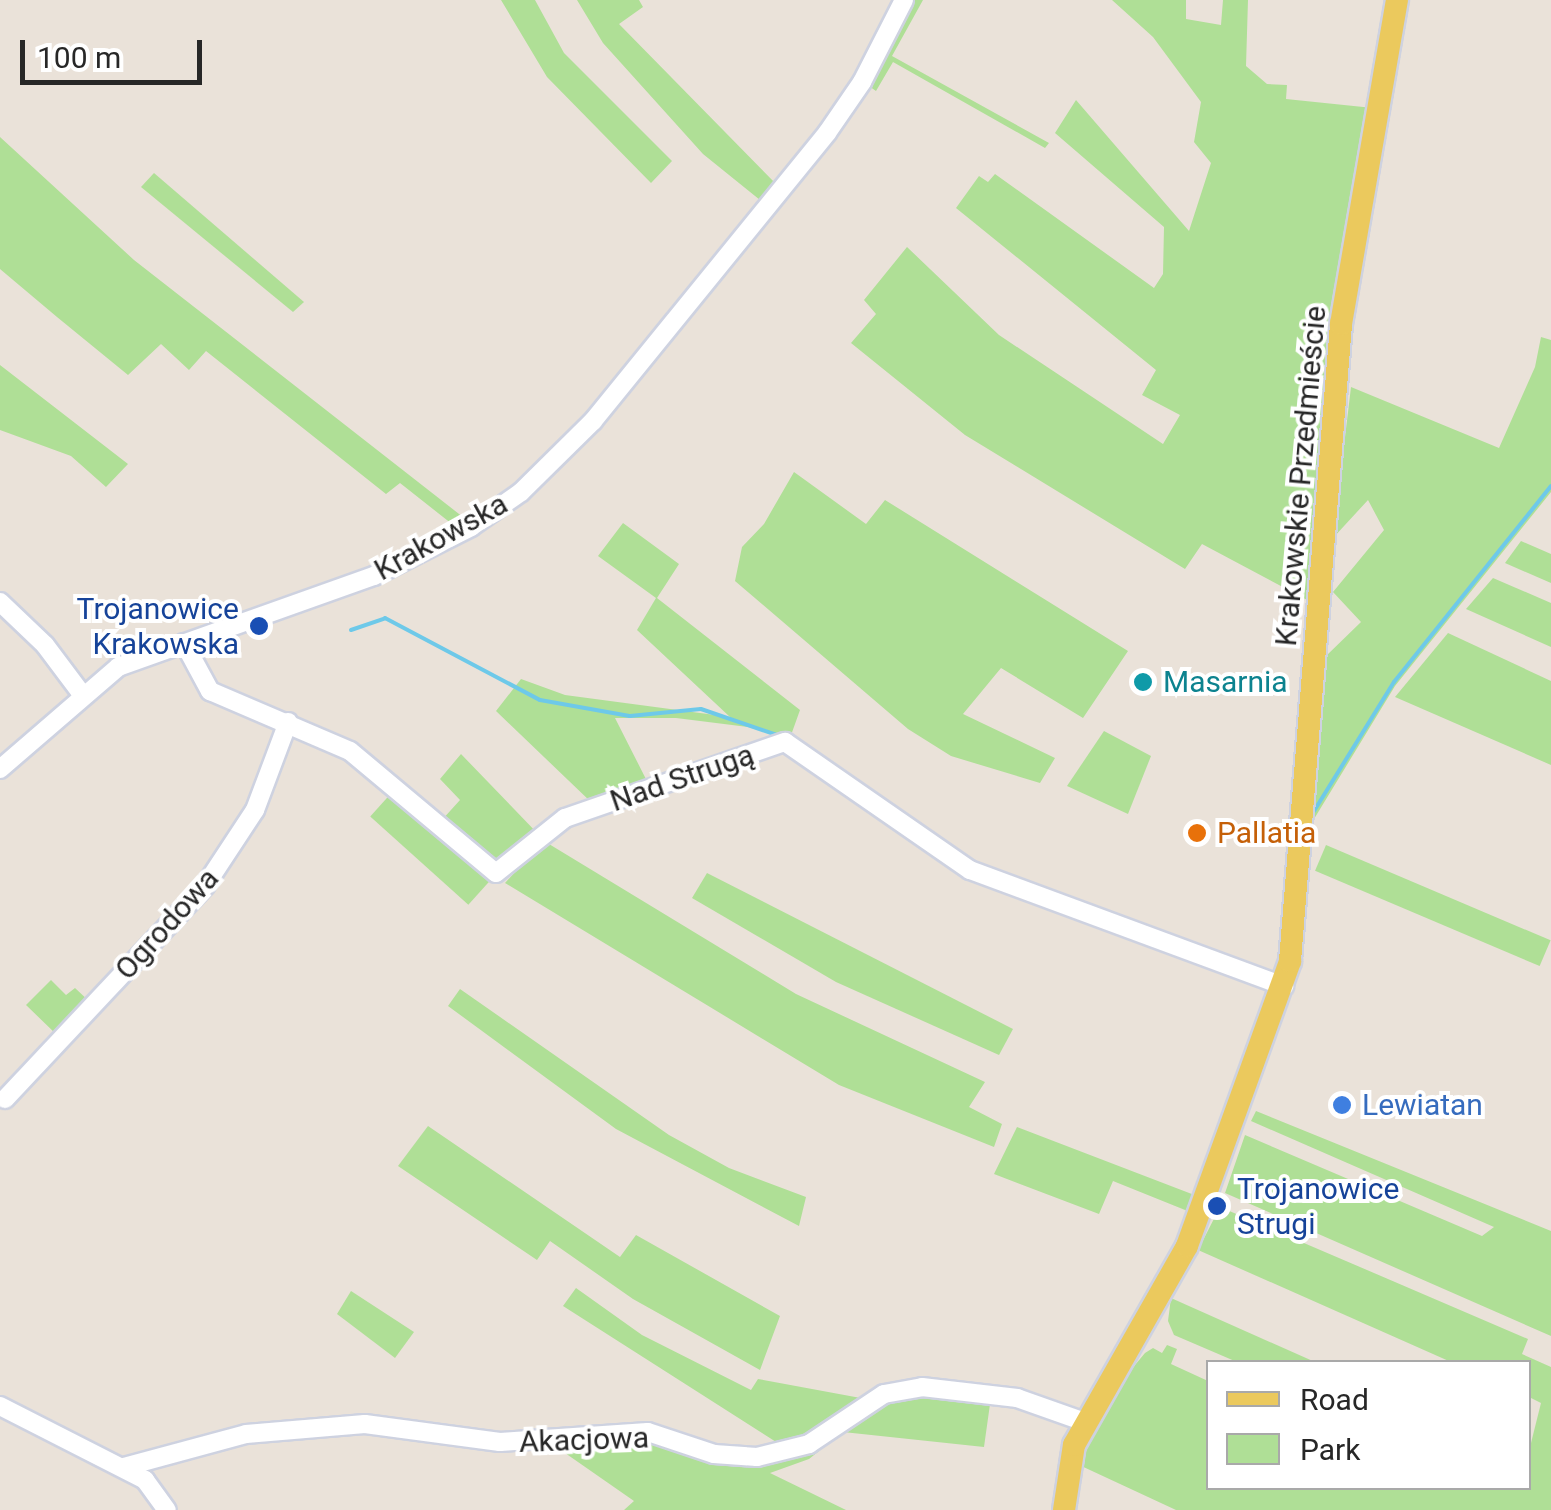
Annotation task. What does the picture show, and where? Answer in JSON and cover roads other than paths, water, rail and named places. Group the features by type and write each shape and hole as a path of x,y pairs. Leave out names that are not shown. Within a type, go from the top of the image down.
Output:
{"main road":[{"name":"Krakowskie Przedmieście","path":"1064,1510 1068,1466 1085,1422 1180,1262 1284,986 1297,912 1341,324 1397,0"}],"street":[{"name":"Krakowska","path":"0,769 81,693 118,667 374,576 471,527 522,492 563,455 649,355 862,82 904,0"},
{"path":"0,602 46,645 81,693"},
{"name":"Nad Strugą","path":"184,643 210,691 288,722 386,776 496,873 565,818 785,742 970,870 1284,986"},
{"name":"Ogrodowa","path":"5,1099 205,886 255,810 288,722"},
{"name":"Akacjowa","path":"124,1467 246,1434 365,1424 505,1442 648,1432 714,1454 757,1458 809,1444 884,1394 922,1387 993,1392 1085,1422"},
{"path":"0,1406 124,1467 145,1480 168,1510"}],"waterway":[{"path":"1314,811 1394,682 1551,486"},
{"path":"351,630 385,618 540,700 630,716 701,709 783,737"}],"place":[{"name":"Trojanowice Krakowska","path":"259,626"},
{"name":"Masarnia","path":"1143,682"},
{"name":"Pallatia","path":"1197,833"},
{"name":"Lewiatan","path":"1342,1105"},
{"name":"Trojanowice Strugi","path":"1217,1206"}]}
